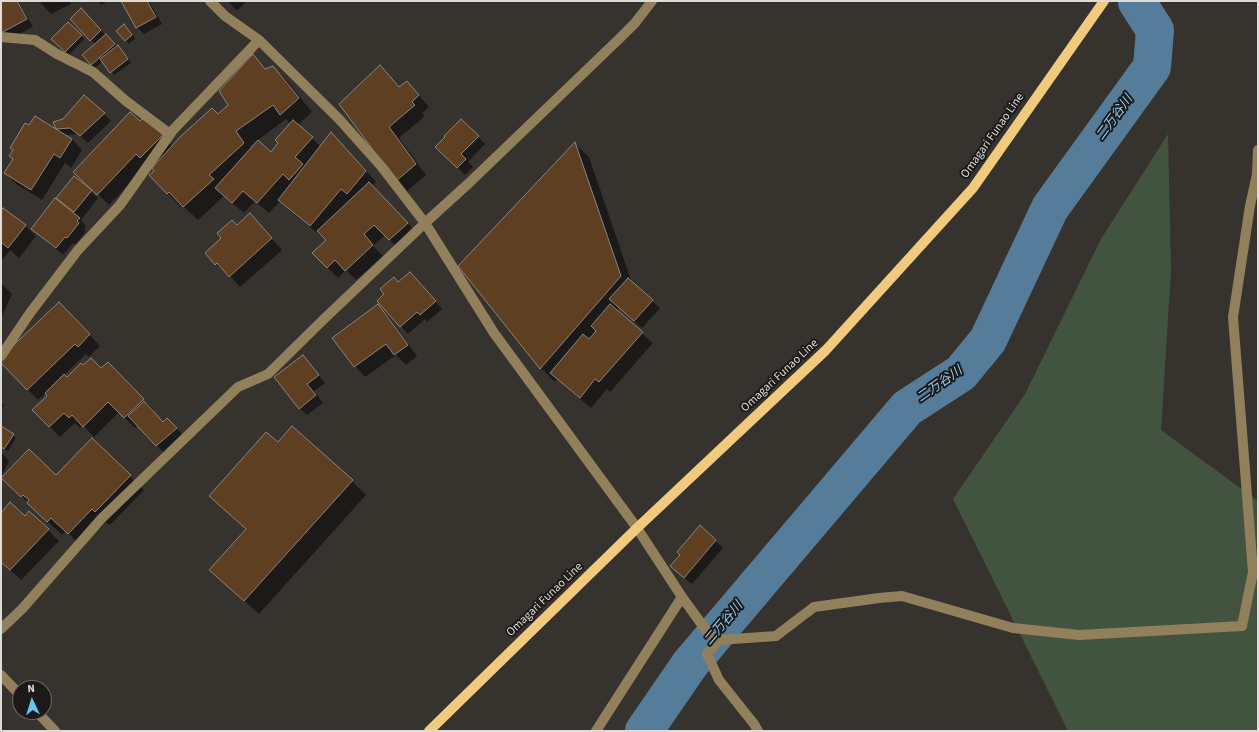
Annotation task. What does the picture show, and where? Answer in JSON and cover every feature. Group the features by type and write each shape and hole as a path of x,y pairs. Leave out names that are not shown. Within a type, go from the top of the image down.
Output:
{"main road":[{"name":"Omagari Funao Line","path":"429,731 637,528 826,350 973,188 1104,1"}],"street":[{"path":"210,1 225,16 259,40 345,125 382,166 425,223 494,333 637,528 682,597 708,633 719,640 776,636 814,607 902,596 1013,628 1080,635 1242,626 1253,572 1234,317 1250,206 1257,174 1258,150"},
{"path":"1,629 22,609 102,518 238,387 268,374 635,24 652,1"},
{"path":"1,37 35,40 57,54 93,72 126,101 170,134"},
{"path":"1,356 30,313 78,250 120,205 170,134 259,40"},
{"path":"596,731 682,597"},
{"path":"719,640 707,654 719,680 758,731"},
{"path":"1,675 12,687"},
{"path":"44,720 55,731"}],"green space":[{"path":"1168,134 1171,270 1161,430 1258,501 1258,731 1068,731 953,499 1025,394 1101,239"}],"building":[{"path":"1,1 17,1 27,19 1,33"},
{"path":"121,1 147,1 156,17 136,28"},
{"path":"81,8 101,30 90,41 70,19"},
{"path":"68,22 82,35 65,52 51,39"},
{"path":"124,24 132,35 125,41 116,31"},
{"path":"106,34 115,44 91,65 82,55"},
{"path":"118,45 128,59 110,73 100,59"},
{"path":"253,54 265,69 273,66 299,98 280,115 273,105 236,131 244,143 209,175 214,179 183,207 169,192 167,194 149,175 154,171 152,168 180,137 212,108 218,114 228,105 219,91"},
{"path":"380,65 399,87 407,81 419,95 412,102 415,105 389,127 416,164 396,181 339,104"},
{"path":"84,95 105,113 80,136 70,128 56,129 53,122 63,119"},
{"path":"130,112 140,121 143,117 163,135 140,158 136,154 97,195 73,172"},
{"path":"35,116 72,139 60,158 54,154 31,190 4,173 13,159 9,156 13,150 10,148 25,123 29,125"},
{"path":"461,119 479,136 461,154 466,159 457,168 435,147"},
{"path":"293,120 313,137 295,157 303,164 289,180 283,174 257,203 243,191 232,203 215,188 258,140 271,152 278,143 275,140"},
{"path":"331,132 366,171 347,194 341,189 310,226 278,200"},
{"path":"575,142 621,276 540,369 458,266"},
{"path":"74,176 92,190 74,212 56,198"},
{"path":"369,182 408,223 389,240 374,225 364,234 373,245 345,271 335,260 327,268 312,253 326,240 317,231"},
{"path":"55,198 80,218 77,221 79,223 67,238 65,237 56,248 31,229"},
{"path":"3,208 26,225 8,248 1,242 1,211"},
{"path":"250,213 272,238 229,277 217,263 215,265 205,253 221,238 217,233 232,220 237,225"},
{"path":"410,272 436,301 420,315 417,312 400,327 377,301 384,294 380,289 394,277 398,282"},
{"path":"628,278 653,300 634,321 609,299"},
{"path":"59,302 90,334 78,347 75,344 27,390 1,363 1,357"},
{"path":"378,304 408,345 394,355 386,344 354,367 332,338"},
{"path":"610,304 643,332 599,382 595,379 580,398 550,373 583,334 589,339 596,331 591,326"},
{"path":"303,355 319,375 307,384 316,395 299,409 274,377"},
{"path":"91,358 101,368 108,362 144,399 124,418 108,402 83,427 72,415 69,418 64,413 49,427 32,410 47,396 45,393 64,374 67,377 81,363 83,365"},
{"path":"144,401 163,422 167,418 177,428 156,446 128,416"},
{"path":"1,426 14,434 4,449 1,447"},
{"path":"292,426 353,480 244,601 209,570 246,529 209,496 266,432 278,442"},
{"path":"92,438 131,475 95,512 92,509 68,534 51,518 47,522 27,503 29,500 23,495 21,497 1,478 29,449 56,475"},
{"path":"10,502 25,516 29,511 49,529 10,570 1,562 1,513"},
{"path":"700,525 716,540 684,578 670,566 680,555 677,552"}],"waterway":[{"name":"二万谷川","path":"644,731 690,664 907,408 961,373 988,340 1050,208 1152,67 1155,30 1137,2"}]}
